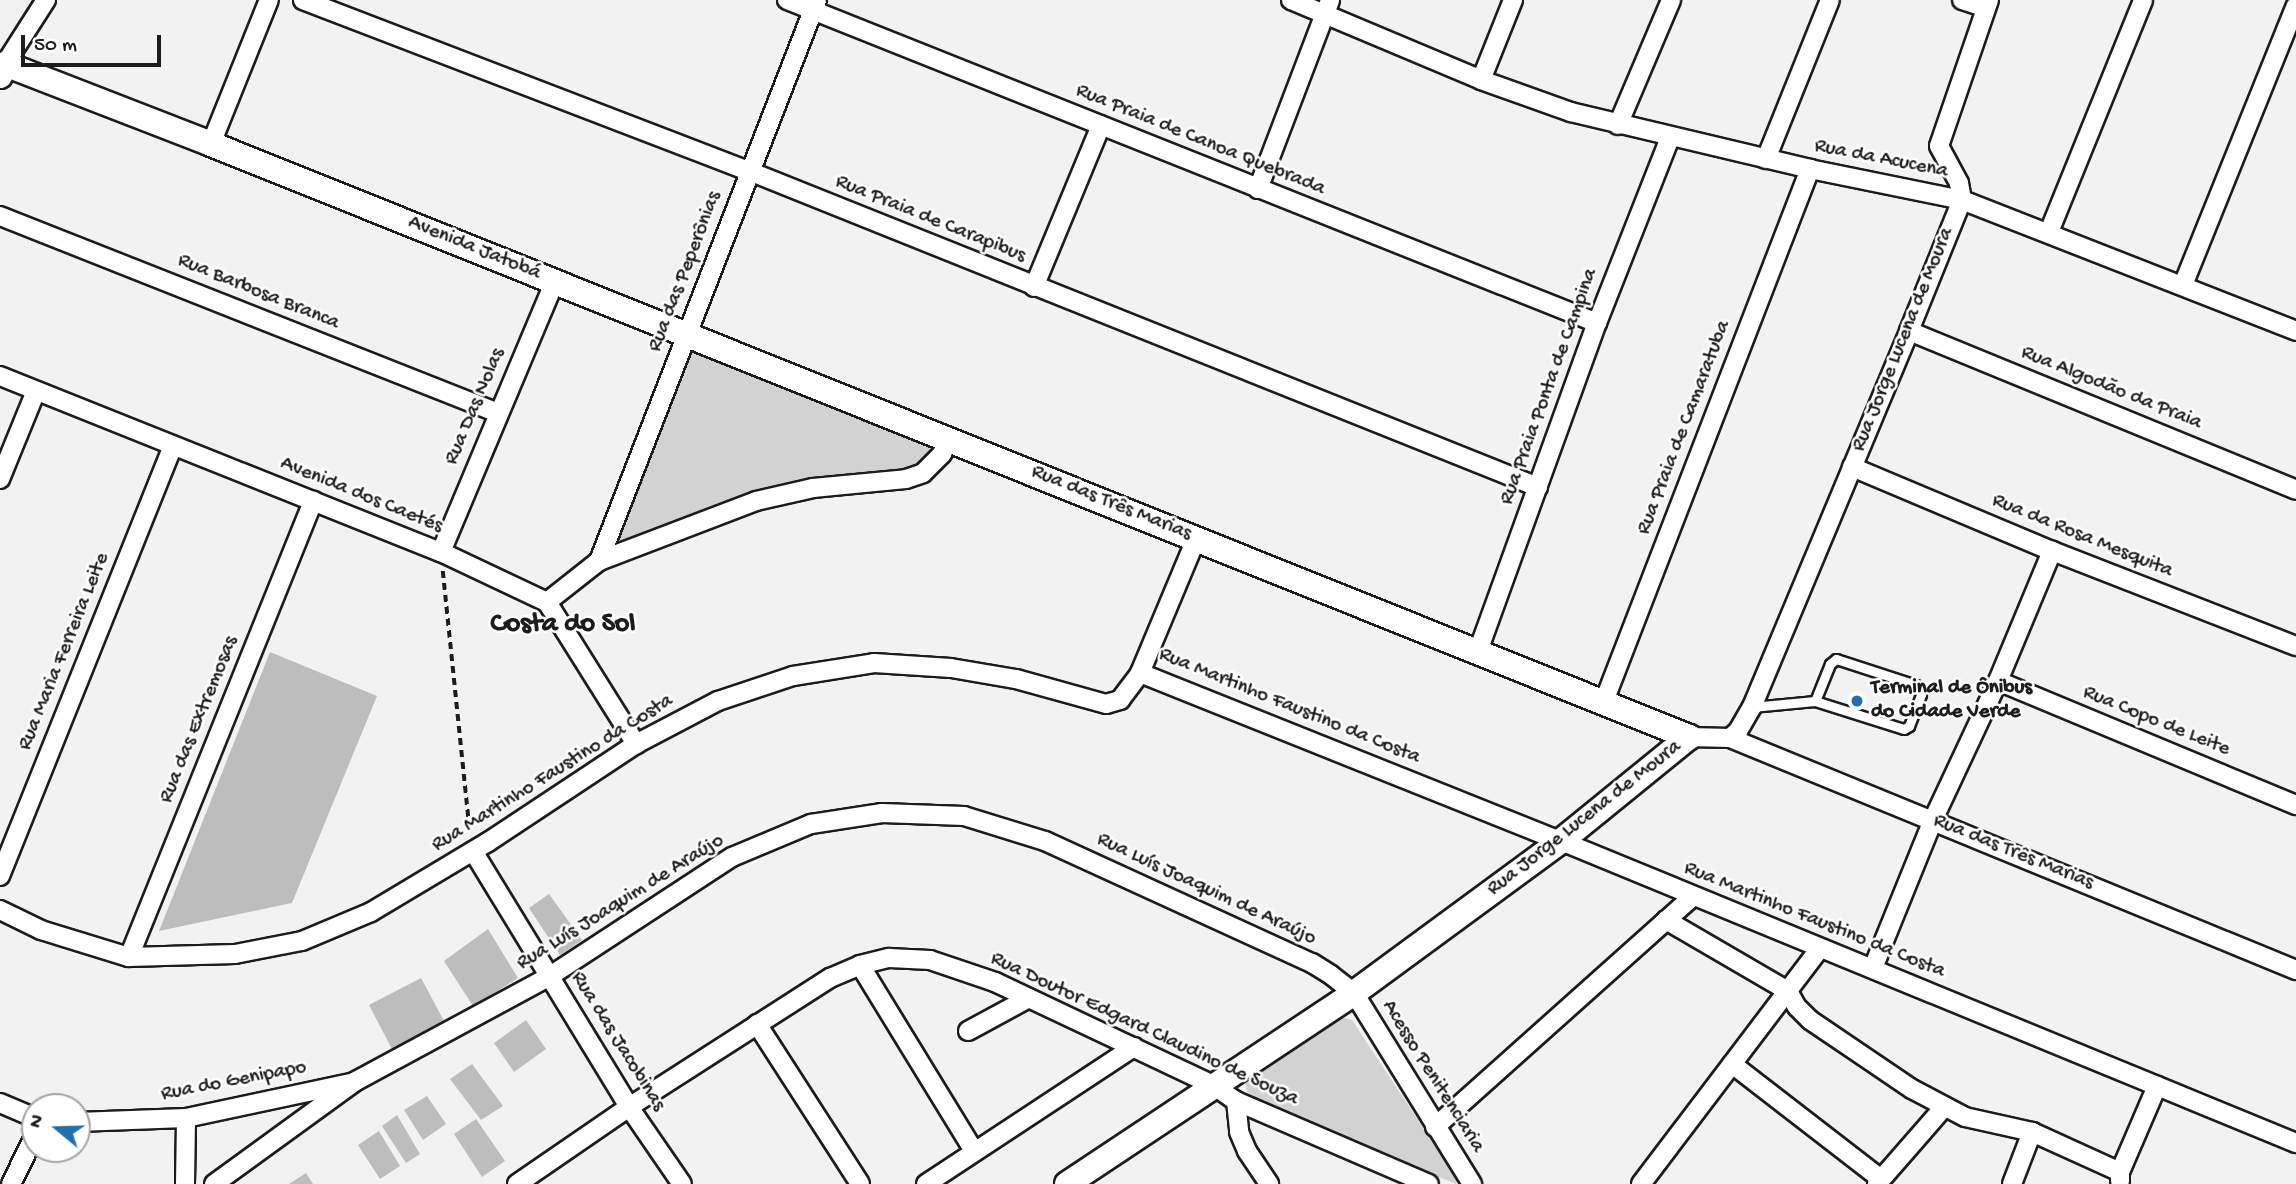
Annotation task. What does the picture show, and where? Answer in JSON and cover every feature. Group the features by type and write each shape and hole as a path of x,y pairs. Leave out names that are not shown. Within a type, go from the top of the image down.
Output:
{"street":[{"path":"2,67 46,0"},
{"path":"211,144 269,0"},
{"name":"Rua Praia de Carapibus","path":"303,0 749,171 1538,487"},
{"name":"Rua Praia de Canoa Quebrada","path":"787,0 815,5 1258,189 1597,323"},
{"name":"Rua da Acucena","path":"1291,0 1328,7 1481,80 1524,97 1670,138 1962,200 2128,262 2296,331"},
{"path":"1481,80 1513,0"},
{"path":"1618,125 1671,0"},
{"path":"1766,159 1830,0"},
{"path":"1962,0 1987,4 1939,146 1959,183 1962,200"},
{"path":"2049,232 2143,0"},
{"name":"Rua das Peperônias","path":"599,561 815,5"},
{"path":"2183,285 2296,6"},
{"path":"1258,189 1328,7"},
{"name":"Avenida Jatobá","path":"2,67 211,144 948,439"},
{"path":"1034,287 1101,125"},
{"name":"Rua Praia Ponta de Campina","path":"1477,654 1597,323 1670,138"},
{"name":"Rua Praia de Camaratuba","path":"1603,704 1810,169"},
{"name":"Rua Jorge Lucena de Moura","path":"1067,1184 1354,993 1561,841 1689,737 1730,737 1738,731 1752,708 1962,200"},
{"name":"Rua Barbosa Branca","path":"0,216 498,413"},
{"name":"Rua Das Nolas","path":"440,552 555,281"},
{"name":"Rua Algodão da Praia","path":"1909,331 2296,490"},
{"name":"Avenida dos Caetés","path":"0,376 440,552 547,602"},
{"path":"0,479 36,391"},
{"path":"636,744 547,602 599,561 756,501 813,488 914,476 934,465 948,439"},
{"name":"Rua das Três Marias","path":"948,439 1689,737"},
{"name":"Rua Maria Ferreira Leite","path":"0,876 173,445"},
{"name":"Rua da Rosa Mesquita","path":"1852,467 2052,551 2296,646"},
{"name":"Rua das Extremosas","path":"129,957 313,501"},
{"path":"1140,673 1196,539"},
{"path":"1873,968 1933,820 1998,681 2052,551"},
{"name":"Rua Martinho Faustino da Costa","path":"0,910 41,930 129,957 235,954 302,941 371,912 472,851 636,744 718,701 793,676 874,663 951,668 1016,680 1114,704 1124,696 1140,673 1561,841 2296,1143"},
{"name":"Rua Copo de Leite","path":"1998,681 2296,805"},
{"name":"Rua das Três Marias","path":"1730,737 2296,970"},
{"name":"Rua Luís Joaquim de Araújo","path":"215,1184 356,1081 550,976 732,857 811,824 882,813 964,816 1045,841 1312,963 1354,993"},
{"name":"Rua das Jacobinas","path":"472,851 629,1107 682,1184"},
{"path":"1435,1127 1692,897"},
{"path":"1666,920 1788,990 1797,1007 1810,1020 1855,1052 1945,1106 1977,1121 2032,1132 2119,1178 2157,1086"},
{"path":"1641,1184 1820,948"},
{"name":"Rua Doutor Edgard Claudino de Souza","path":"517,1184 629,1107 830,978 860,965 889,958 930,960 995,982 1213,1085 1236,1101 1429,1184"},
{"path":"860,965 974,1151"},
{"name":"Acesso Penitenciaria","path":"1354,993 1472,1184"},
{"path":"968,1031 1028,998"},
{"path":"757,1024 860,1184"},
{"path":"926,1184 1134,1047"},
{"path":"1732,1065 1879,1181 1945,1106"},
{"name":"Rua do Genipapo","path":"91,1121 186,1118 356,1081"},
{"path":"1236,1101 1239,1132 1247,1151 1269,1184"},
{"path":"0,1104 21,1112"},
{"path":"185,1184 186,1118"},
{"path":"2012,1184 2032,1132"},
{"path":"11,1184 21,1163"}],"lane":[{"path":"1752,708 1815,701 1904,729 1909,726 1921,694 1916,685 1836,659 1830,664 1815,701"}],"path":[{"path":"440,552 472,851"}],"shaded area":[{"path":"694,349 934,447 932,453 920,466 907,470 856,473 814,480 740,498 618,543 617,535"},
{"path":"1340,1016 1352,1020 1457,1179 1456,1184 1260,1102 1247,1092 1245,1080"}],"building":[{"path":"270,652 377,696 292,903 159,931"},
{"path":"549,894 582,940 560,955 529,908"},
{"path":"488,929 518,978 473,1006 444,961"},
{"path":"421,978 444,1021 392,1049 369,1005"},
{"path":"526,1020 546,1049 514,1072 494,1043"},
{"path":"472,1064 503,1106 481,1120 450,1079"},
{"path":"427,1096 446,1124 423,1140 404,1110"},
{"path":"397,1115 420,1154 406,1163 382,1126"},
{"path":"476,1119 505,1161 482,1177 454,1134"},
{"path":"379,1131 400,1166 380,1179 358,1145"},
{"path":"306,1173 313,1184 289,1184"}],"place":[{"name":"Terminal de Ônibus do Cidade Verde","path":"1857,701"}],"district":[{"name":"Costa do Sol","path":"563,625"}]}
